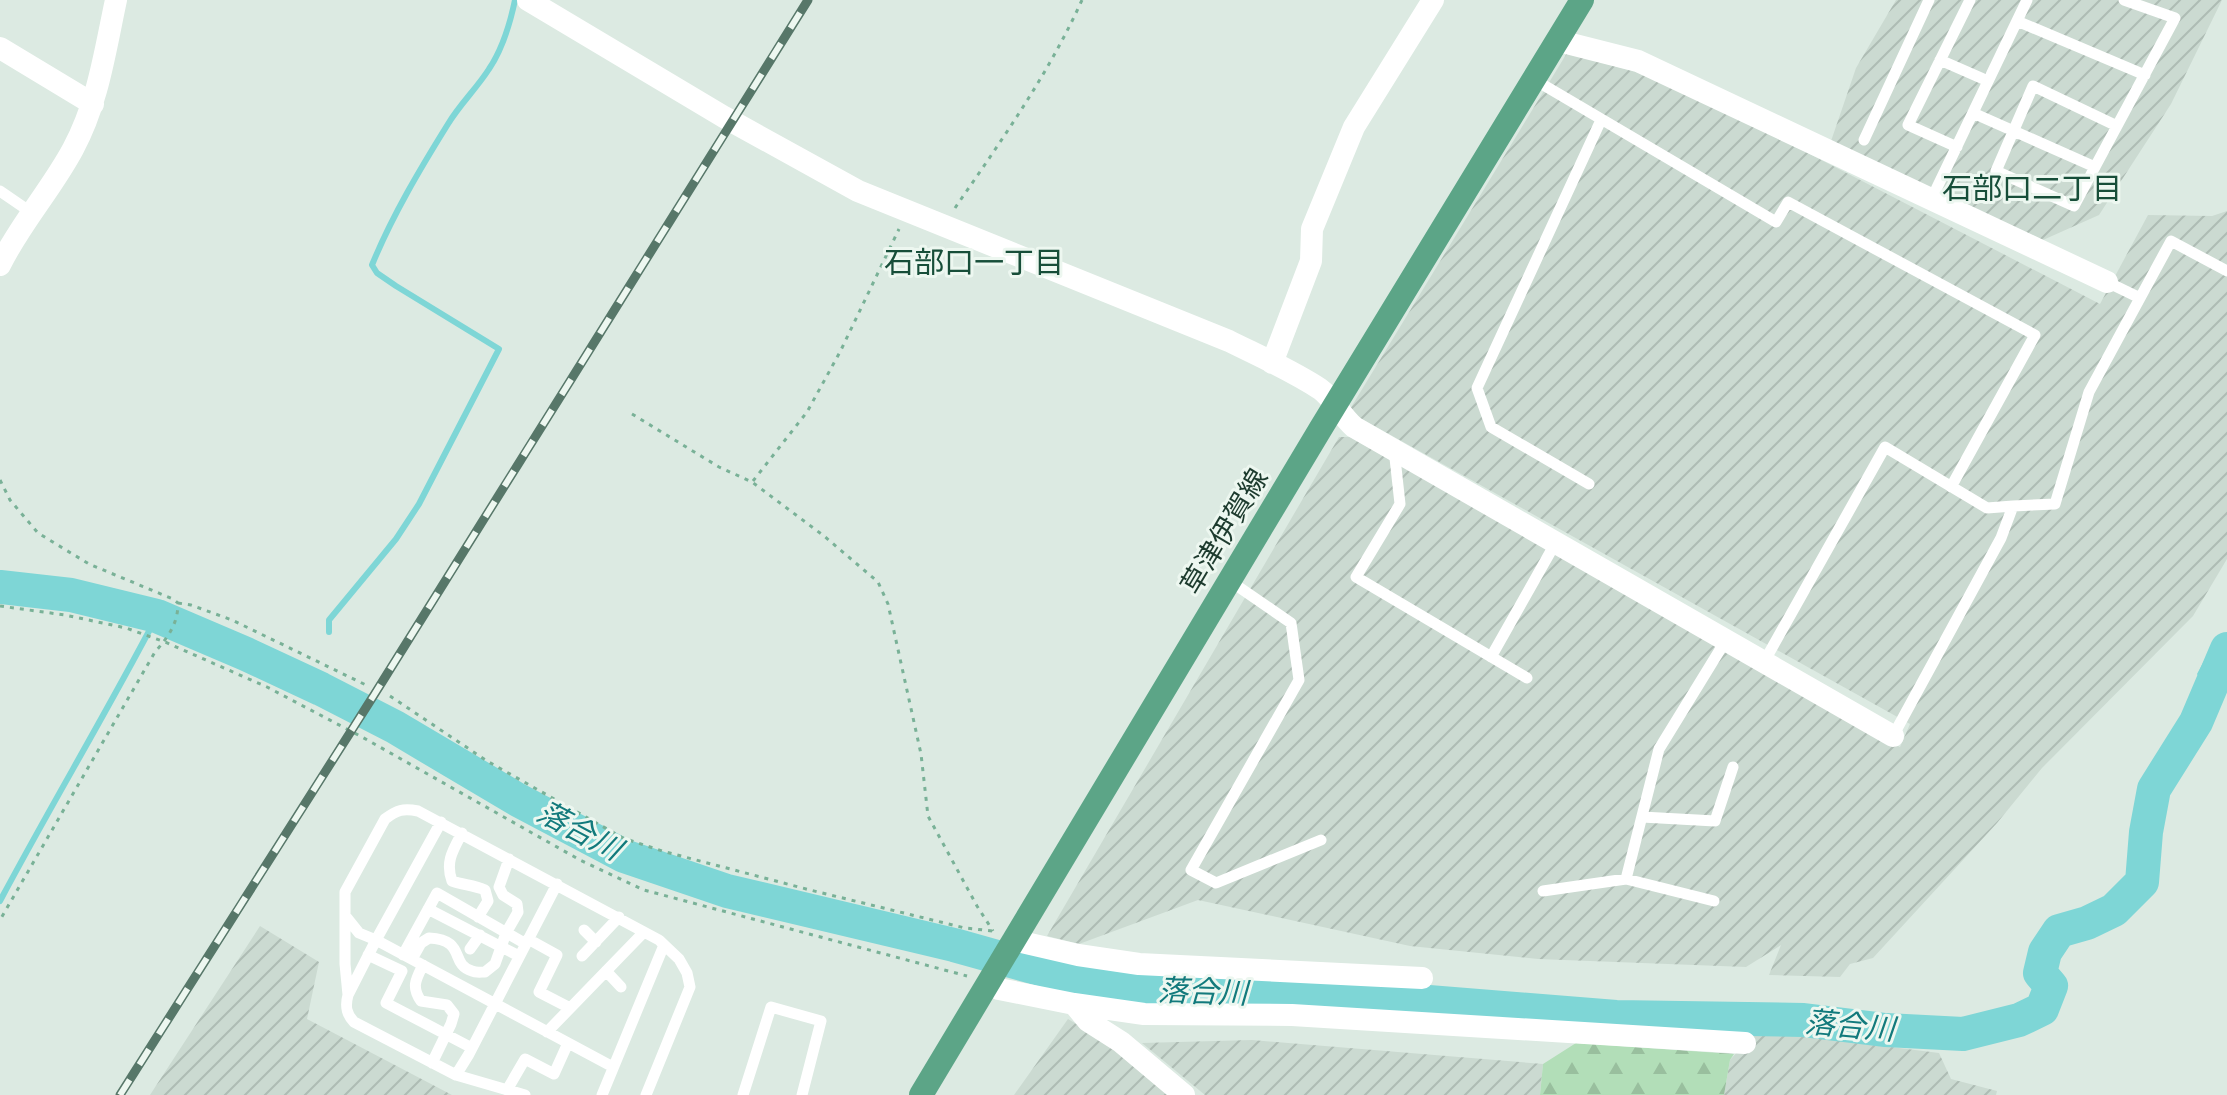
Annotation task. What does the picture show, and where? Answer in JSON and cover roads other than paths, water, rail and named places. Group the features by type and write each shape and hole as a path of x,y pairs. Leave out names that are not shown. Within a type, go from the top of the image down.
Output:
{"main road":[{"name":"草津伊賀線","path":"921,1095 990,979 1005,939 1230,581 1582,0"}],"street":[{"path":"0,265 13,239 51,187 74,147 93,104 116,0"},
{"path":"528,0 732,122 858,191 1229,341 1272,363 1323,391 1343,418 1354,427 1893,736"},
{"path":"1272,363 1311,261 1312,229 1354,127 1433,0"},
{"path":"1559,41 1638,61 2107,282"},
{"path":"0,48 93,104"},
{"path":"1005,939 1139,964 1422,978"},
{"path":"990,979 999,989 1144,1014 1292,1015 1745,1043"},
{"path":"1074,1004 1088,1021 1121,1042 1184,1095"}],"lane":[{"path":"1864,140 1929,0"},
{"path":"1957,147 1908,125 1970,0"},
{"path":"1931,200 2027,0"},
{"path":"2117,126 2033,86 1996,171 2074,206 2145,75 2175,18 2124,0"},
{"path":"2017,21 2145,75"},
{"path":"1940,60 1988,81"},
{"path":"1535,80 1776,222 1788,202 2035,335 1951,487"},
{"path":"1973,113 2095,167"},
{"path":"1589,484 1491,427 1477,388 1601,120"},
{"path":"0,191 32,213"},
{"path":"1764,662 1885,447 1987,508 2055,504 2089,392 2171,241 2227,271"},
{"path":"2107,282 2140,298"},
{"path":"1394,449 1400,504 1356,577 1527,678"},
{"path":"1893,736 2001,538 2013,506"},
{"path":"1491,657 1556,542"},
{"path":"1230,581 1291,623 1299,680 1191,870 1216,883 1321,840"},
{"path":"1626,879 1659,749 1726,640"},
{"path":"1642,817 1715,821 1733,767"},
{"path":"348,995 345,892 385,819 404,808 418,811 619,917 664,945 679,959 690,987 646,1095"},
{"path":"441,822 348,995 348,1016 456,1075 525,1095"},
{"path":"462,833 450,856 448,869 452,881 485,890 488,901 478,917"},
{"path":"413,959 421,943 429,938 445,938 456,948 461,964 471,971 485,972 495,964 506,933 518,912 517,904 503,895 499,887 509,859"},
{"path":"1543,891 1626,879 1714,901"},
{"path":"456,1075 557,884"},
{"path":"432,1063 454,1014 447,1005 421,1001 415,993 413,959 428,909 437,893 506,933 557,955 539,992 570,1008"},
{"path":"428,909 519,956"},
{"path":"582,956 619,917"},
{"path":"347,918 359,933 613,1067"},
{"path":"584,930 596,942"},
{"path":"547,1032 644,932"},
{"path":"470,949 480,935"},
{"path":"602,1095 664,945"},
{"path":"368,955 402,971 386,1003 472,1048"},
{"path":"606,971 621,987"},
{"path":"743,1095 771,1007 821,1021 802,1095"},
{"path":"507,1090 525,1059 554,1074 568,1043"}],"water":[{"path":"2227,635 2227,675 2212,697 2200,724 2196,717 2203,690 2197,674 2212,646"}],"waterway":[{"path":"329,632 329,620 396,539 419,504 499,349 396,286 377,273 372,265 397,211 427,158 494,61 515,0"},
{"name":"落合川","path":"0,587 71,595 157,616 246,654 395,727 518,800 624,856 727,891 954,945 1105,987 1379,998 1616,1017 1804,1020 1886,1030 1963,1034 2019,1020 2042,1009 2051,986 2040,973 2045,952 2059,931 2087,923 2114,910 2142,882 2146,832 2154,789 2196,722 2227,649"},
{"path":"0,901 157,616"}],"railway":[{"path":"120,1095 808,0"}],"district":[{"name":"石部口二丁目","path":"2032,188"},
{"name":"石部口一丁目","path":"974,262"}]}
